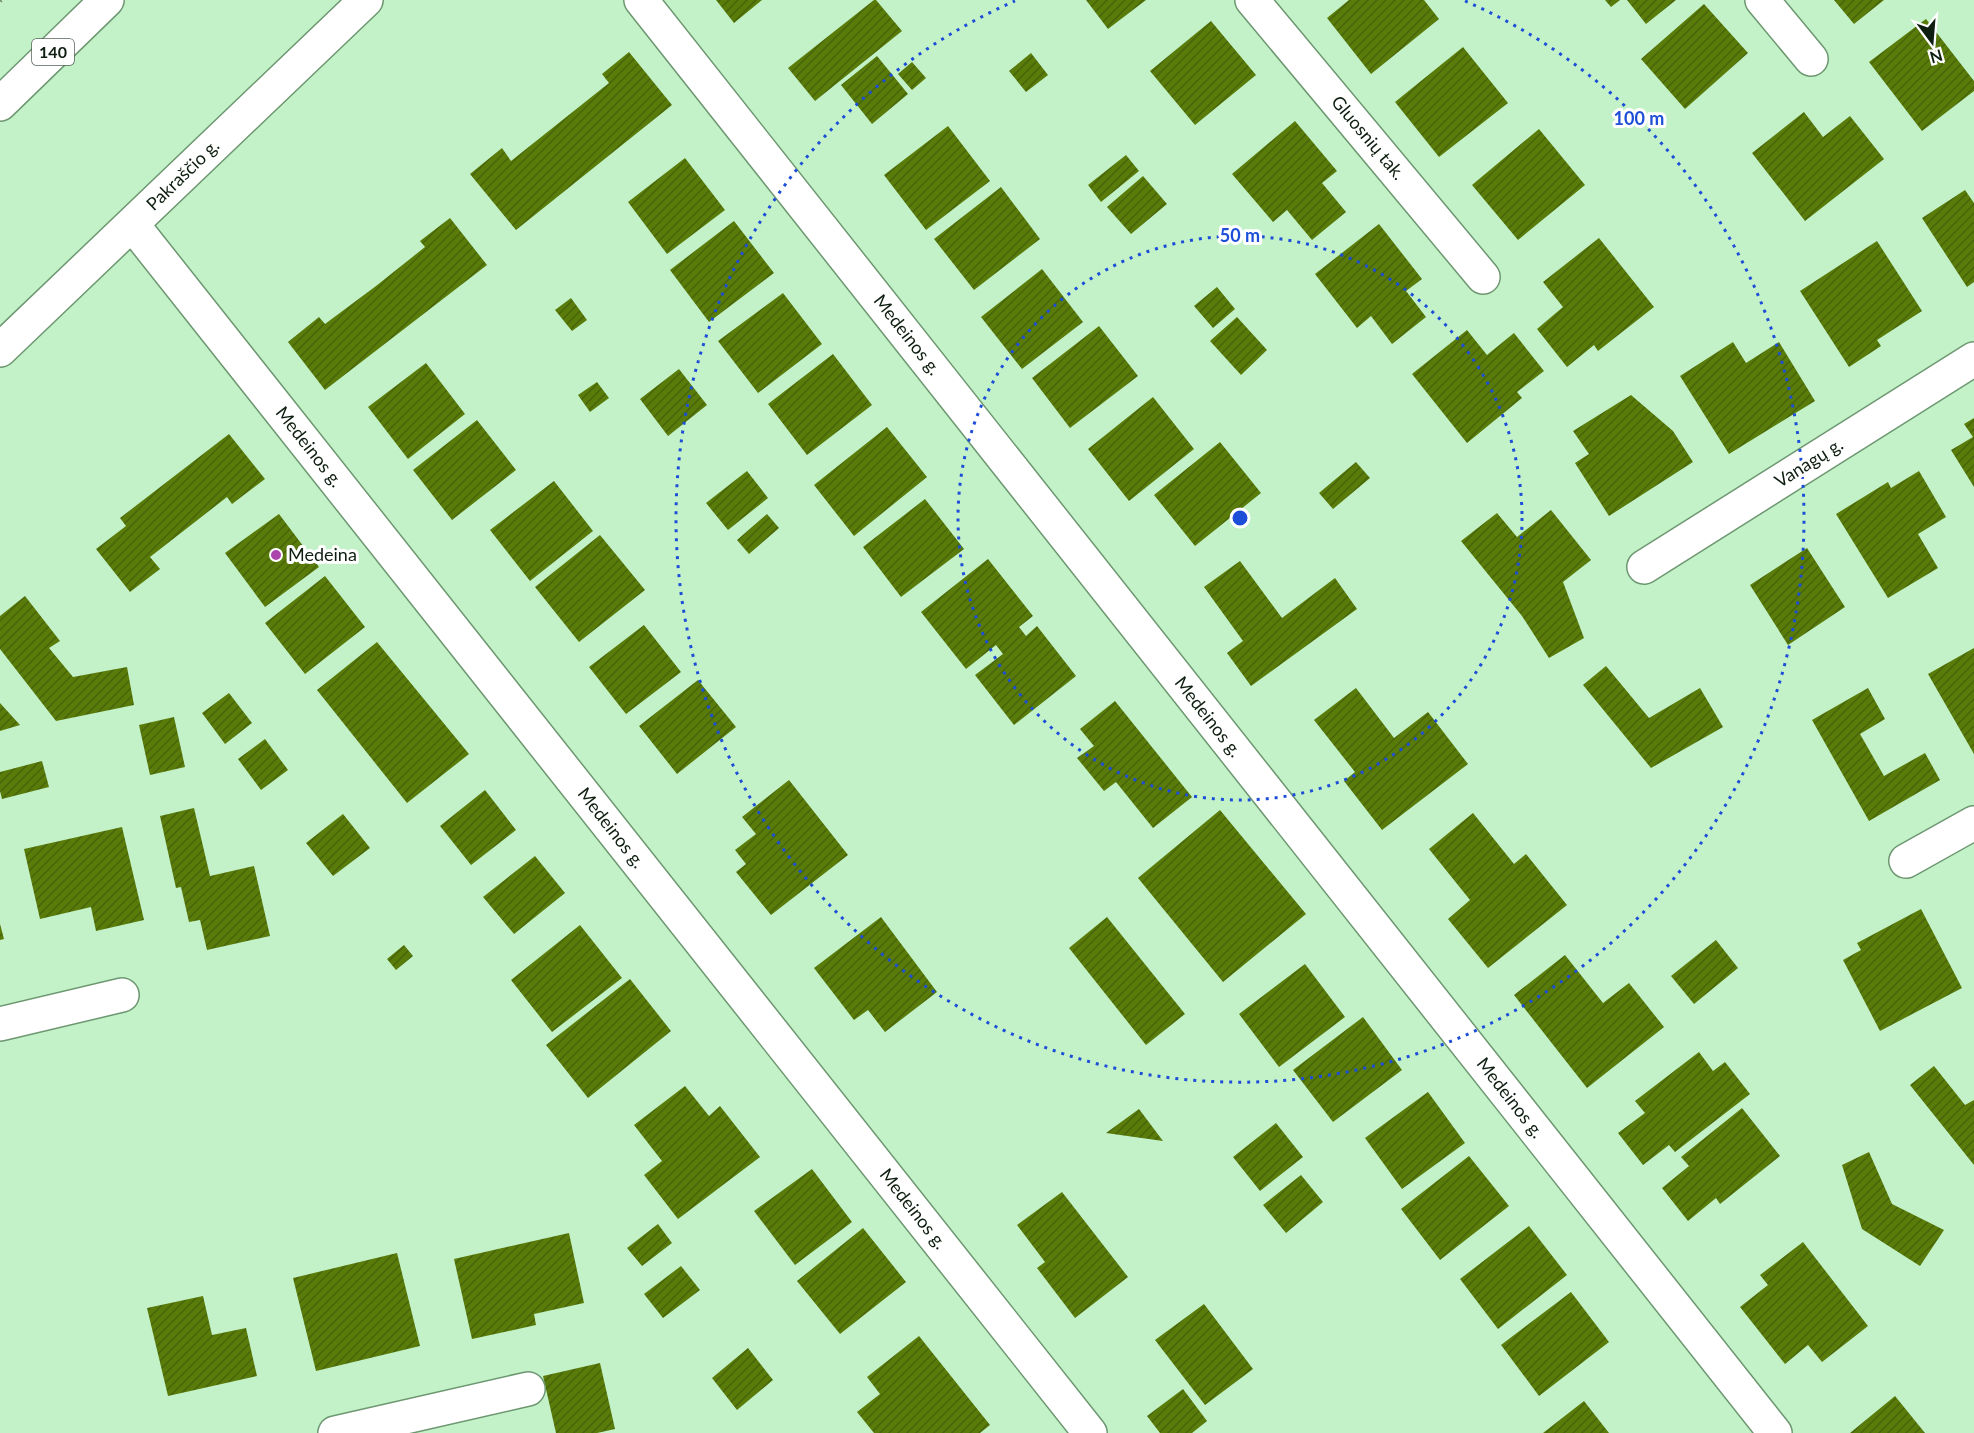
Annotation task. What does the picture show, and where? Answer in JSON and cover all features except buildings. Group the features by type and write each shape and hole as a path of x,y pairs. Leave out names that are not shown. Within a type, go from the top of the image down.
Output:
{"street":[{"name":"140","path":"0,104 107,0"},
{"name":"Pakraščio g.","path":"0,350 366,0"},
{"name":"Medeinos g.","path":"641,0 1775,1433"},
{"name":"Gluosnių tak.","path":"1252,0 1483,277"},
{"path":"1762,0 1811,59"},
{"name":"Medeinos g.","path":"132,224 1090,1433"},
{"name":"Vanagų g.","path":"1644,567 1974,359"},
{"path":"1906,861 1974,823"},
{"path":"0,1024 122,995"},
{"path":"335,1433 528,1389"}],"place":[{"name":"Medeina","path":"276,555"}]}
